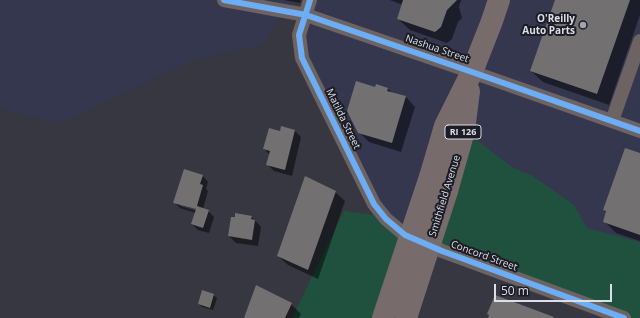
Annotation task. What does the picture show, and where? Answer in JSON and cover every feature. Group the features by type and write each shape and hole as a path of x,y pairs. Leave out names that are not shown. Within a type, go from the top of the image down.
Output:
{"main road":[{"name":"Smithfield Avenue","path":"382,318 430,177 445,126 472,72 499,0"},
{"name":"Smithfield Avenue","path":"406,318 447,191 464,131 472,72"}],"street":[{"name":"Nashua Street","path":"224,0 306,15 640,131"},
{"name":"Matilda Street","path":"310,0 299,36 302,58 374,204 386,220 405,235"},
{"path":"612,121 640,41"},
{"name":"Concord Street","path":"405,235 442,251 624,318"}],"shaded area":[{"path":"0,0 293,0 261,45 194,60 60,123 0,109"},
{"path":"309,0 640,0 640,242 587,228 574,205 533,176 512,167 478,141 430,246 392,227 301,47"}],"green space":[{"path":"474,140 478,141 512,167 533,176 574,205 587,228 640,242 640,318 626,318 434,249 459,164"},
{"path":"344,211 381,216 410,237 384,318 292,318"}],"building":[{"path":"403,0 457,0 447,10 441,27 435,32 397,19"},
{"path":"555,0 630,0 597,94 530,71"},
{"path":"356,81 375,87 376,84 388,88 387,91 406,96 392,143 358,133 347,111"},
{"path":"281,126 295,130 285,170 266,165 270,151 263,149 269,128 280,131"},
{"path":"625,148 640,153 640,235 603,222 606,211 603,210"},
{"path":"184,169 203,175 200,184 203,185 197,206 209,210 203,228 191,224 196,209 173,203"},
{"path":"305,176 336,191 308,270 277,256"},
{"path":"235,213 252,216 251,219 255,220 252,240 228,236 231,217 235,217"},
{"path":"256,285 292,303 285,318 244,318"},
{"path":"202,290 214,294 210,308 198,304"},
{"path":"495,295 554,317 488,318 489,315 487,314"}],"cycle path":[{"path":"224,0 306,15 640,131"},
{"path":"310,0 299,35 302,58 374,204 386,219 405,235 442,251 624,318"}],"place":[{"name":"O'Reilly Auto Parts","path":"583,25"}]}
